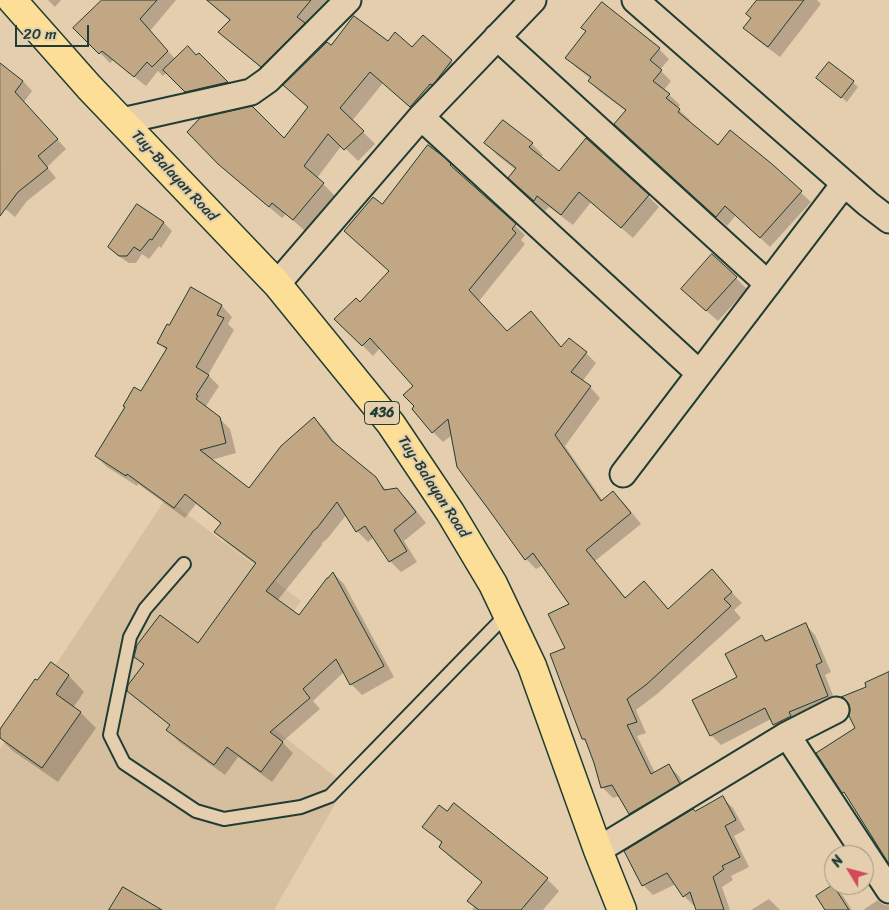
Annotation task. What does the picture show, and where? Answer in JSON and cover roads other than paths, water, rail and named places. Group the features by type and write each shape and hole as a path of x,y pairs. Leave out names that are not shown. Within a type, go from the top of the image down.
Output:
{"main road":[{"name":"Tuy-Balayan Road","path":"12,0 89,87 277,284 392,424 450,512 493,584 532,666 598,850 622,910"}],"street":[{"path":"122,121 251,92 268,80 348,0"},
{"path":"277,284 421,117 533,0"},
{"path":"635,0 844,184 889,220"},
{"path":"496,37 768,284"},
{"path":"421,117 699,374"},
{"path":"623,474 844,184"},
{"path":"598,850 787,735 836,710"},
{"path":"787,735 889,890"}],"lane":[{"path":"184,564 145,609 130,637 110,735 124,763 196,811 224,819 301,807 330,796 507,614"}]}
